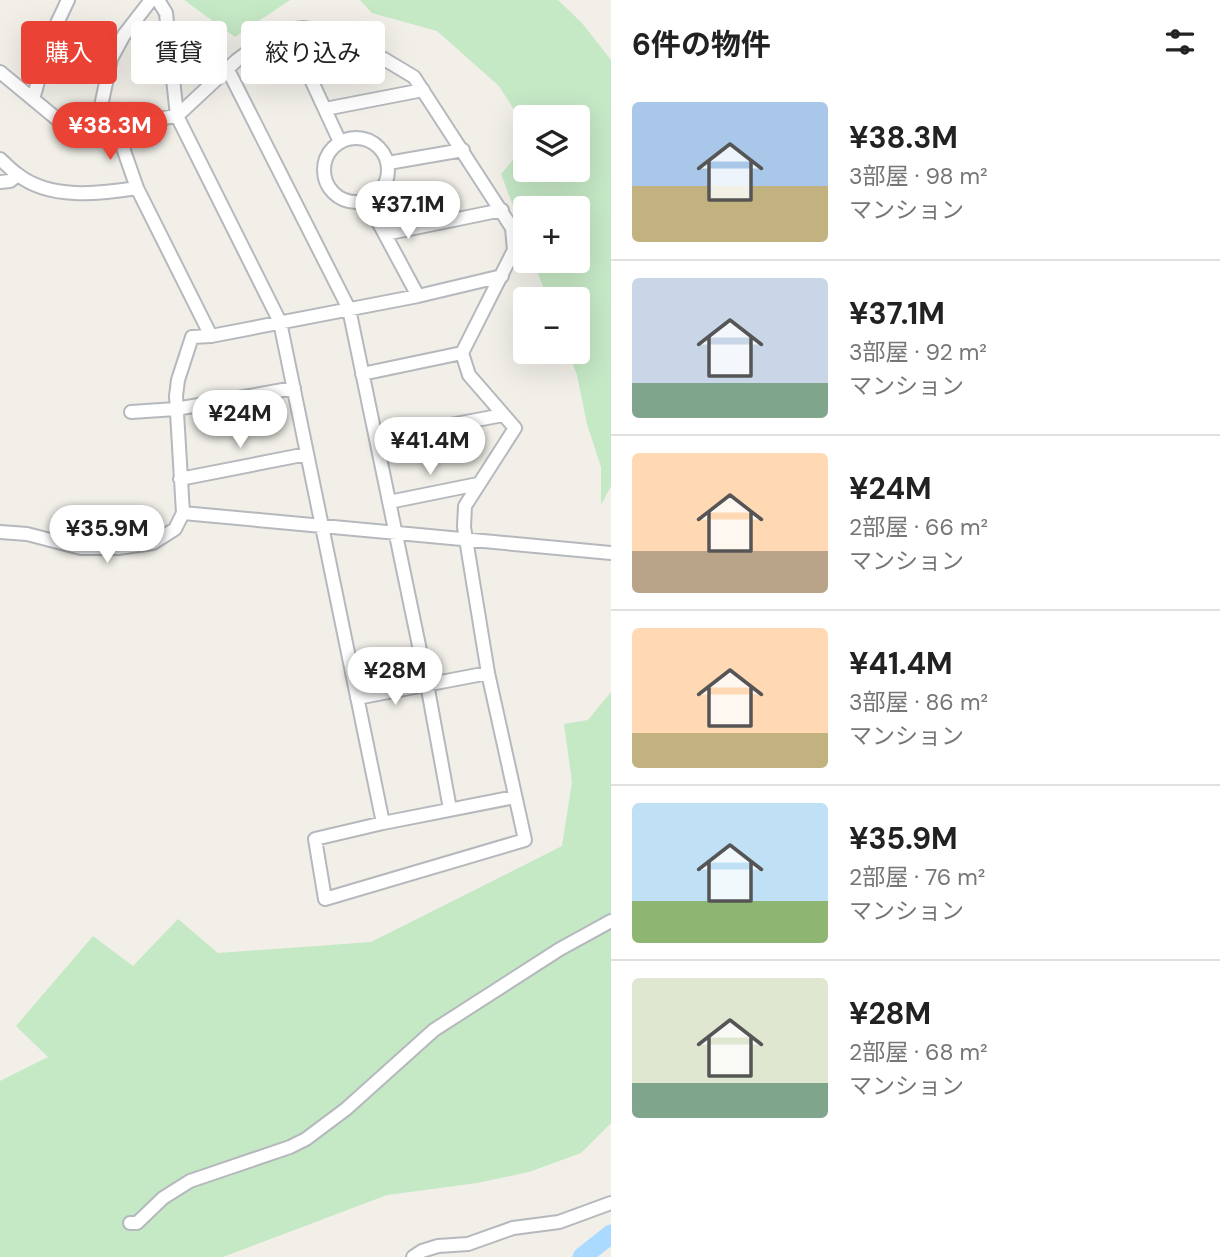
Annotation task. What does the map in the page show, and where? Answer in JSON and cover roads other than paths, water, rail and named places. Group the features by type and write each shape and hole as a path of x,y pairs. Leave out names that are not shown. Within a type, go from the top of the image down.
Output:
{"street":[{"path":"33,99 51,36 68,0"},
{"path":"97,125 111,59 124,35 151,0"},
{"path":"158,0 166,13 177,116 280,322 383,823"},
{"path":"0,72 57,119 115,125 177,116 241,57"},
{"path":"385,60 414,77 512,228 514,250 462,353 469,375 514,428 465,506 464,527 488,673 525,841 325,900 315,839 515,797"},
{"path":"228,70 349,309 427,684 450,809"},
{"path":"313,84 340,142"},
{"path":"325,109 423,90"},
{"path":"115,125 137,188 211,336"},
{"path":"352,139 373,143 382,150 388,163 389,169 381,190 368,201 355,202 334,193 327,183 324,170 330,152 340,142 352,139"},
{"path":"388,163 463,150"},
{"path":"0,159 18,175 45,188 99,194 137,188"},
{"path":"0,182 10,181 18,175"},
{"path":"368,201 418,296"},
{"path":"385,234 502,210"},
{"path":"0,532 27,534 81,548 118,548 153,543 175,529 183,513 176,409 178,380 192,337 211,336 418,296 502,276"},
{"path":"362,374 462,353"},
{"path":"131,412 176,409 293,388"},
{"path":"376,439 503,415"},
{"path":"180,479 307,454"},
{"path":"389,502 478,484"},
{"path":"183,513 611,553"},
{"path":"357,698 488,673"},
{"path":"130,1223 137,1223 163,1198 190,1181 306,1139 346,1109 434,1030 560,948 611,921"},
{"path":"413,1257 438,1246 468,1244 513,1228 559,1222 611,1203"}],"waterway":[{"path":"582,1257 611,1234"}]}
